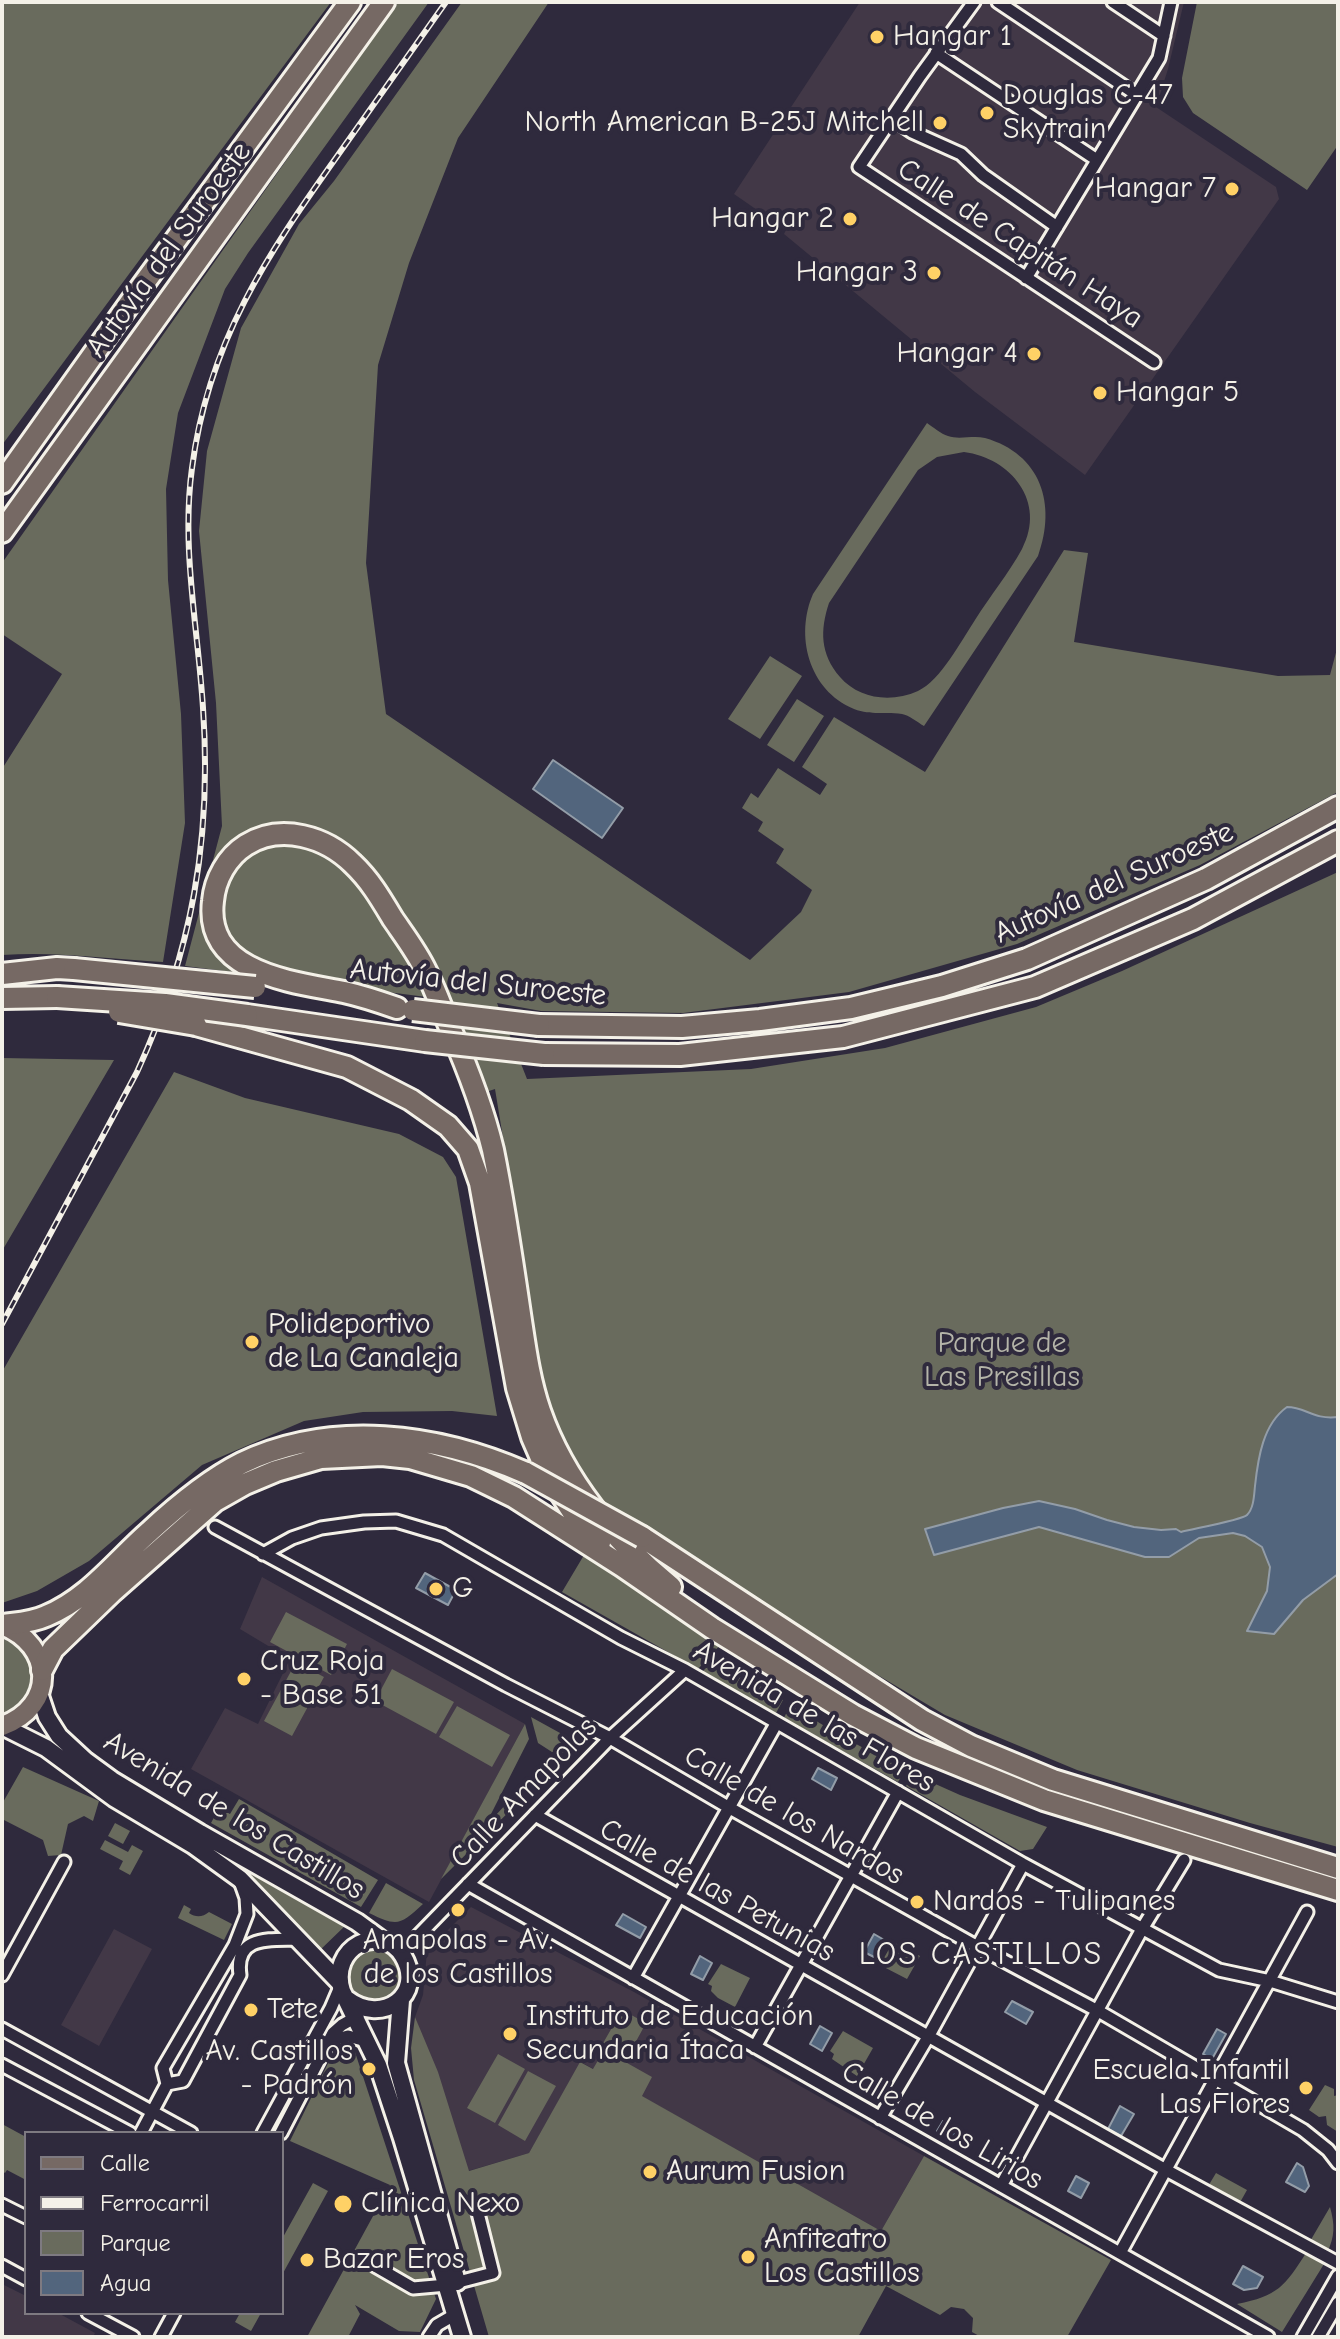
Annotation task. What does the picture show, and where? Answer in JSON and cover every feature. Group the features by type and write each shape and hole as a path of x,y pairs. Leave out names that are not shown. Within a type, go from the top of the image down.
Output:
{"highway":[{"name":"Autovía del Suroeste","path":"2,483 350,2"},
{"name":"Autovía del Suroeste","path":"2,532 384,2"},
{"path":"2,462 117,308 152,272"},
{"name":"Autovía del Suroeste","path":"2,974 66,969 255,987 539,1025 682,1027 760,1020 851,1008 942,986 1027,959 1206,879 1338,807"},
{"path":"405,1009 348,993 276,979 241,963 224,946 215,928 212,904 220,877 234,855 265,836 285,833 305,836 333,847 368,879 425,968 471,1077 492,1148 530,1374 540,1412 569,1472 584,1495 621,1539 662,1579 716,1622 796,1678 853,1715 916,1748 1044,1800 1338,1890"},
{"name":"Autovía del Suroeste","path":"2,998 57,997 165,1004 425,1041 544,1054 680,1055 843,1037 1035,987 1193,919 1338,841"},
{"path":"2,964 31,962 66,969"},
{"path":"57,997 99,1008 196,1025 347,1067 411,1100 448,1126 468,1149 480,1183 517,1388 532,1437 548,1474 574,1514 622,1566"},
{"path":"3,1625 33,1621 65,1606 94,1586 148,1532 204,1486 242,1463 278,1449 342,1437 407,1439 457,1448 526,1473 642,1537 922,1720 971,1746 1053,1780 1338,1868"},
{"path":"42,1670 61,1640 215,1501 255,1479 287,1467 321,1458 382,1455 410,1458 471,1476 514,1497 712,1628 796,1678"}],"main road":[{"path":"2,1726 28,1710 39,1693 42,1670 39,1658 26,1638 3,1625"}],"street":[{"path":"974,2 891,118 912,132 961,154 983,175 1057,227"},
{"path":"998,2 1137,95"},
{"path":"1113,2 1164,36"},
{"path":"1026,278 1159,58 1171,2"},
{"path":"936,53 1097,160"},
{"name":"Calle de Capitán Haya","path":"891,118 859,167 1154,362"},
{"name":"Avenida de las Flores","path":"263,1554 292,1538 321,1528 364,1522 396,1521 443,1535 1023,1864 1219,1970 1270,1981 1338,2002"},
{"name":"Calle de los Nardos","path":"215,1527 610,1738 976,1946 1098,2011 1316,2139 1338,2163"},
{"name":"Calle Amapolas","path":"398,1950 415,1939 610,1738 685,1670"},
{"name":"Avenida de los Castillos","path":"39,1693 47,1717 59,1736 112,1780 357,1922 383,1941"},
{"path":"633,1978 776,1724"},
{"name":"Avenida de los Castillos","path":"2,1726 46,1748 114,1798 193,1845 240,1879 342,1989"},
{"path":"755,2047 898,1792"},
{"name":"Calle de las Petunias","path":"535,1815 1166,2170 1338,2263"},
{"path":"1001,2186 1142,1929 1184,1860"},
{"path":"2,1975 64,1862"},
{"path":"880,2118 1023,1864"},
{"path":"142,2131 167,2084 163,2068 235,1945 247,1914 240,1879"},
{"name":"Calle de los Lirios","path":"468,1884 1268,2337"},
{"path":"1120,2253 1307,1912"},
{"path":"167,2084 183,2081 240,1975 239,1963 245,1951 265,1938 298,1939"},
{"path":"264,2131 342,1989 340,1967 351,1949 369,1941 383,1941 398,1950 406,1962 408,1976 401,2000 396,2063 460,2312 462,2337"},
{"path":"224,1961 232,1959 239,1963"},
{"path":"342,1989 361,2008 366,2041 378,2065 452,2284"},
{"path":"282,2131 333,2033 362,2014 386,2009 401,2000"},
{"path":"2,2029 187,2131"},
{"path":"330,2041 348,2036 366,2041"},
{"path":"2,2065 126,2131"},
{"path":"2,2205 24,2216"},
{"path":"375,2266 413,2288 452,2284 493,2273 477,2209"},
{"path":"2,2266 24,2278"},
{"path":"1303,2337 1338,2276"},
{"path":"1318,2337 1338,2303"},
{"path":"429,2337 437,2325 460,2312"},
{"path":"460,2312 473,2337"},
{"path":"92,2315 133,2337"},
{"path":"161,2337 173,2315"}],"shaded area":[{"path":"860,2 1184,2 1156,107 1276,187 1279,199 1085,475 975,392 784,234 786,230 734,194"},
{"path":"262,1577 525,1724 429,1902 191,1769 225,1708 258,1724 290,1659 240,1629"},
{"path":"471,1907 634,1992 924,2156 881,2231 581,2062 529,2153 468,2171 415,2017 423,1995 427,1951"},
{"path":"114,1929 152,1949 99,2046 61,2025"},
{"path":"2,2284 24,2295 24,2315 62,2315 95,2333 93,2337 2,2337"}],"green space":[{"path":"2,2 331,2 2,445"},
{"path":"398,2 429,2 225,289 178,413 166,489 168,580 181,714 185,823 163,962 63,955 2,955 2,769 62,674 2,634 2,563"},
{"name":"Parque de Las Presillas","path":"462,2 549,2 458,138 409,263 378,365 366,563 386,714 750,960 801,912 812,890 776,863 784,849 758,831 763,822 742,808 751,793 758,798 778,768 820,795 827,784 802,767 834,717 925,772 1064,550 1088,553 1074,642 1278,676 1330,675 1338,645 1338,792 1200,865 1017,944 849,992 683,1013 541,1011 497,1003 527,1079 751,1069 885,1048 1036,1007 1338,872 1338,1847 1077,1770 945,1715 785,1620 594,1498 551,1423 527,1311 516,1217 495,1089 483,1093 442,999 185,966 222,826 216,703 199,531 207,451 241,328 299,224 334,181"},
{"path":"1197,2 1338,2 1338,145 1307,190 1193,113 1183,97 1182,78"},
{"path":"927,423 948,436 980,437 1004,446 1020,456 1040,484 1046,518 1038,556 924,726 905,715 854,709 826,689 816,675 806,643 805,627 813,594","holes":["964,452 981,456 1010,473 1027,499 1029,532 1022,549 950,659 926,686 908,695 886,698 856,690 840,677 825,651 823,632 829,603 918,470 937,457"]},
{"path":"770,656 802,676 760,739 728,719"},
{"path":"797,699 824,716 794,762 767,745"},
{"path":"2,1058 114,1060 2,1251"},
{"name":"Polideportivo de La Canaleja","path":"174,1072 245,1098 399,1134 443,1157 456,1177 497,1416 452,1411 363,1412 304,1421 202,1465 89,1561 37,1591 2,1603 2,1372"},
{"path":"587,1550 722,1643 698,1669 562,1592"},
{"path":"286,1612 347,1644 331,1675 270,1642"},
{"path":"2,1636 15,1643 24,1653 31,1675 24,1697 15,1707 2,1714"},
{"path":"718,1656 783,1700 776,1713 702,1672"},
{"path":"296,1662 324,1677 292,1736 264,1721"},
{"path":"392,1669 454,1702 436,1734 375,1701"},
{"path":"790,1705 905,1770 898,1782 784,1718"},
{"path":"457,1706 510,1735 492,1767 439,1737"},
{"path":"531,1717 580,1744 569,1753 552,1752 538,1743"},
{"path":"525,1724 529,1739 491,1814 494,1817 525,1784 531,1790 441,1879"},
{"path":"23,1767 99,1801 93,1821 84,1816 68,1824 61,1855 48,1856 43,1840 2,1819 2,1804"},
{"path":"913,1774 1047,1827 1033,1849 1020,1851 906,1786"},
{"path":"239,1799 378,1880 361,1907 211,1823 219,1808 230,1814"},
{"path":"115,1823 130,1831 123,1844 108,1836"},
{"path":"105,1840 128,1852 132,1845 143,1851 130,1875 119,1869 123,1861 100,1849"},
{"path":"201,1841 347,1924 317,1953"},
{"path":"386,1883 423,1904 398,1922 369,1913"},
{"path":"184,1905 191,1909 189,1913 194,1916 209,1912 232,1924 224,1940 178,1918"},
{"path":"893,1942 920,1956 907,1979 880,1965"},
{"path":"374,1949 392,1957 400,1975 392,1993 374,2001 356,1993 348,1975 356,1957"},
{"path":"721,1964 750,1978 735,2007 718,1998 708,1984"},
{"path":"622,2010 646,2023 627,2058 602,2045"},
{"path":"415,2017 438,2072 469,2171 529,2153 580,2062 593,2069 604,2050 652,2077 642,2096 881,2231 924,2156 1111,2260 1067,2337 981,2337 972,2332 973,2318 964,2309 951,2307 940,2315 886,2286 858,2337 489,2337 414,2080 411,2048"},
{"path":"843,2031 873,2048 857,2076 832,2059 834,2054 830,2051"},
{"path":"337,2045 353,2046 436,2299 420,2332 399,2331 355,2305 360,2314 348,2337 307,2337 390,2185 290,2141"},
{"path":"498,2054 525,2069 495,2123 467,2108"},
{"path":"528,2071 556,2086 525,2141 498,2125"},
{"path":"1325,2085 1334,2089 1334,2096 1338,2095 1338,2132 1327,2125 1326,2116 1319,2117 1309,2110"},
{"path":"2,2124 24,2136 24,2179 7,2170 5,2173 2,2171"},
{"path":"1216,2173 1247,2190 1238,2206 1207,2188"},
{"path":"313,2183 328,2191 284,2271 284,2235"},
{"path":"1330,2207 1333,2230 1327,2253 1309,2243"},
{"path":"1306,2253 1324,2264 1282,2332 1237,2304 1279,2288"},
{"path":"239,2315 260,2315 251,2331 235,2322"}],"water":[{"path":"553,760 623,808 602,838 533,789"},
{"path":"1287,1407 1322,1417 1338,1417 1338,1574 1303,1600 1274,1634 1247,1631 1267,1591 1270,1567 1262,1547 1245,1536 1233,1533 1199,1538 1169,1557 1145,1557 1039,1527 934,1555 925,1529 1039,1501 1134,1527 1176,1529 1181,1532 1243,1517 1252,1505 1260,1453 1267,1432"},
{"name":"G","path":"425,1573 456,1590 448,1605 416,1588"},
{"path":"818,1768 837,1778 831,1790 812,1779"},
{"path":"623,1914 646,1927 640,1938 616,1925"},
{"path":"874,1934 886,1941 876,1958 864,1952"},
{"path":"700,1956 712,1963 703,1980 691,1974"},
{"path":"1012,2001 1033,2012 1026,2024 1005,2012"},
{"path":"820,2026 832,2033 822,2051 810,2044"},
{"path":"1217,2029 1226,2034 1212,2059 1203,2054"},
{"path":"1120,2106 1134,2114 1121,2136 1108,2129"},
{"path":"943,2121 965,2134 959,2144 937,2131"},
{"path":"1297,2163 1303,2167 1309,2186 1305,2192 1286,2182"},
{"path":"1076,2176 1089,2183 1081,2198 1068,2191"},
{"path":"1243,2266 1263,2277 1257,2288 1244,2290 1233,2284"}],"railway":[{"path":"2,1324 137,1072 172,983 184,939 201,849 205,756 189,558 189,498 200,422 212,380 244,302 287,228 446,2"}],"place":[{"name":"Hangar 1","path":"877,37"},
{"name":"Douglas C-47 Skytrain","path":"987,113"},
{"name":"North American B-25J Mitchell","path":"940,123"},
{"name":"Hangar 7","path":"1232,189"},
{"name":"Hangar 2","path":"850,219"},
{"name":"Hangar 3","path":"934,273"},
{"name":"Hangar 4","path":"1034,354"},
{"name":"Hangar 5","path":"1100,393"},
{"name":"Polideportivo de La Canaleja","path":"252,1342"},
{"name":"G","path":"436,1589"},
{"name":"Cruz Roja - Base 51","path":"244,1679"},
{"name":"Nardos - Tulipanes","path":"917,1902"},
{"name":"Amapolas - Av. de los Castillos","path":"458,1910"},
{"name":"Tete","path":"251,2010"},
{"name":"Instituto de Educación Secundaria Ítaca","path":"510,2034"},
{"name":"Av. Castillos - Padrón","path":"369,2069"},
{"name":"Escuela Infantil Las Flores","path":"1306,2088"},
{"name":"Aurum Fusion","path":"650,2172"},
{"name":"Clínica Nexo","path":"343,2204"},
{"name":"Anfiteatro Los Castillos","path":"748,2257"},
{"name":"Bazar Eros","path":"307,2260"}],"district":[{"name":"LOS CASTILLOS","path":"981,1955"}]}
